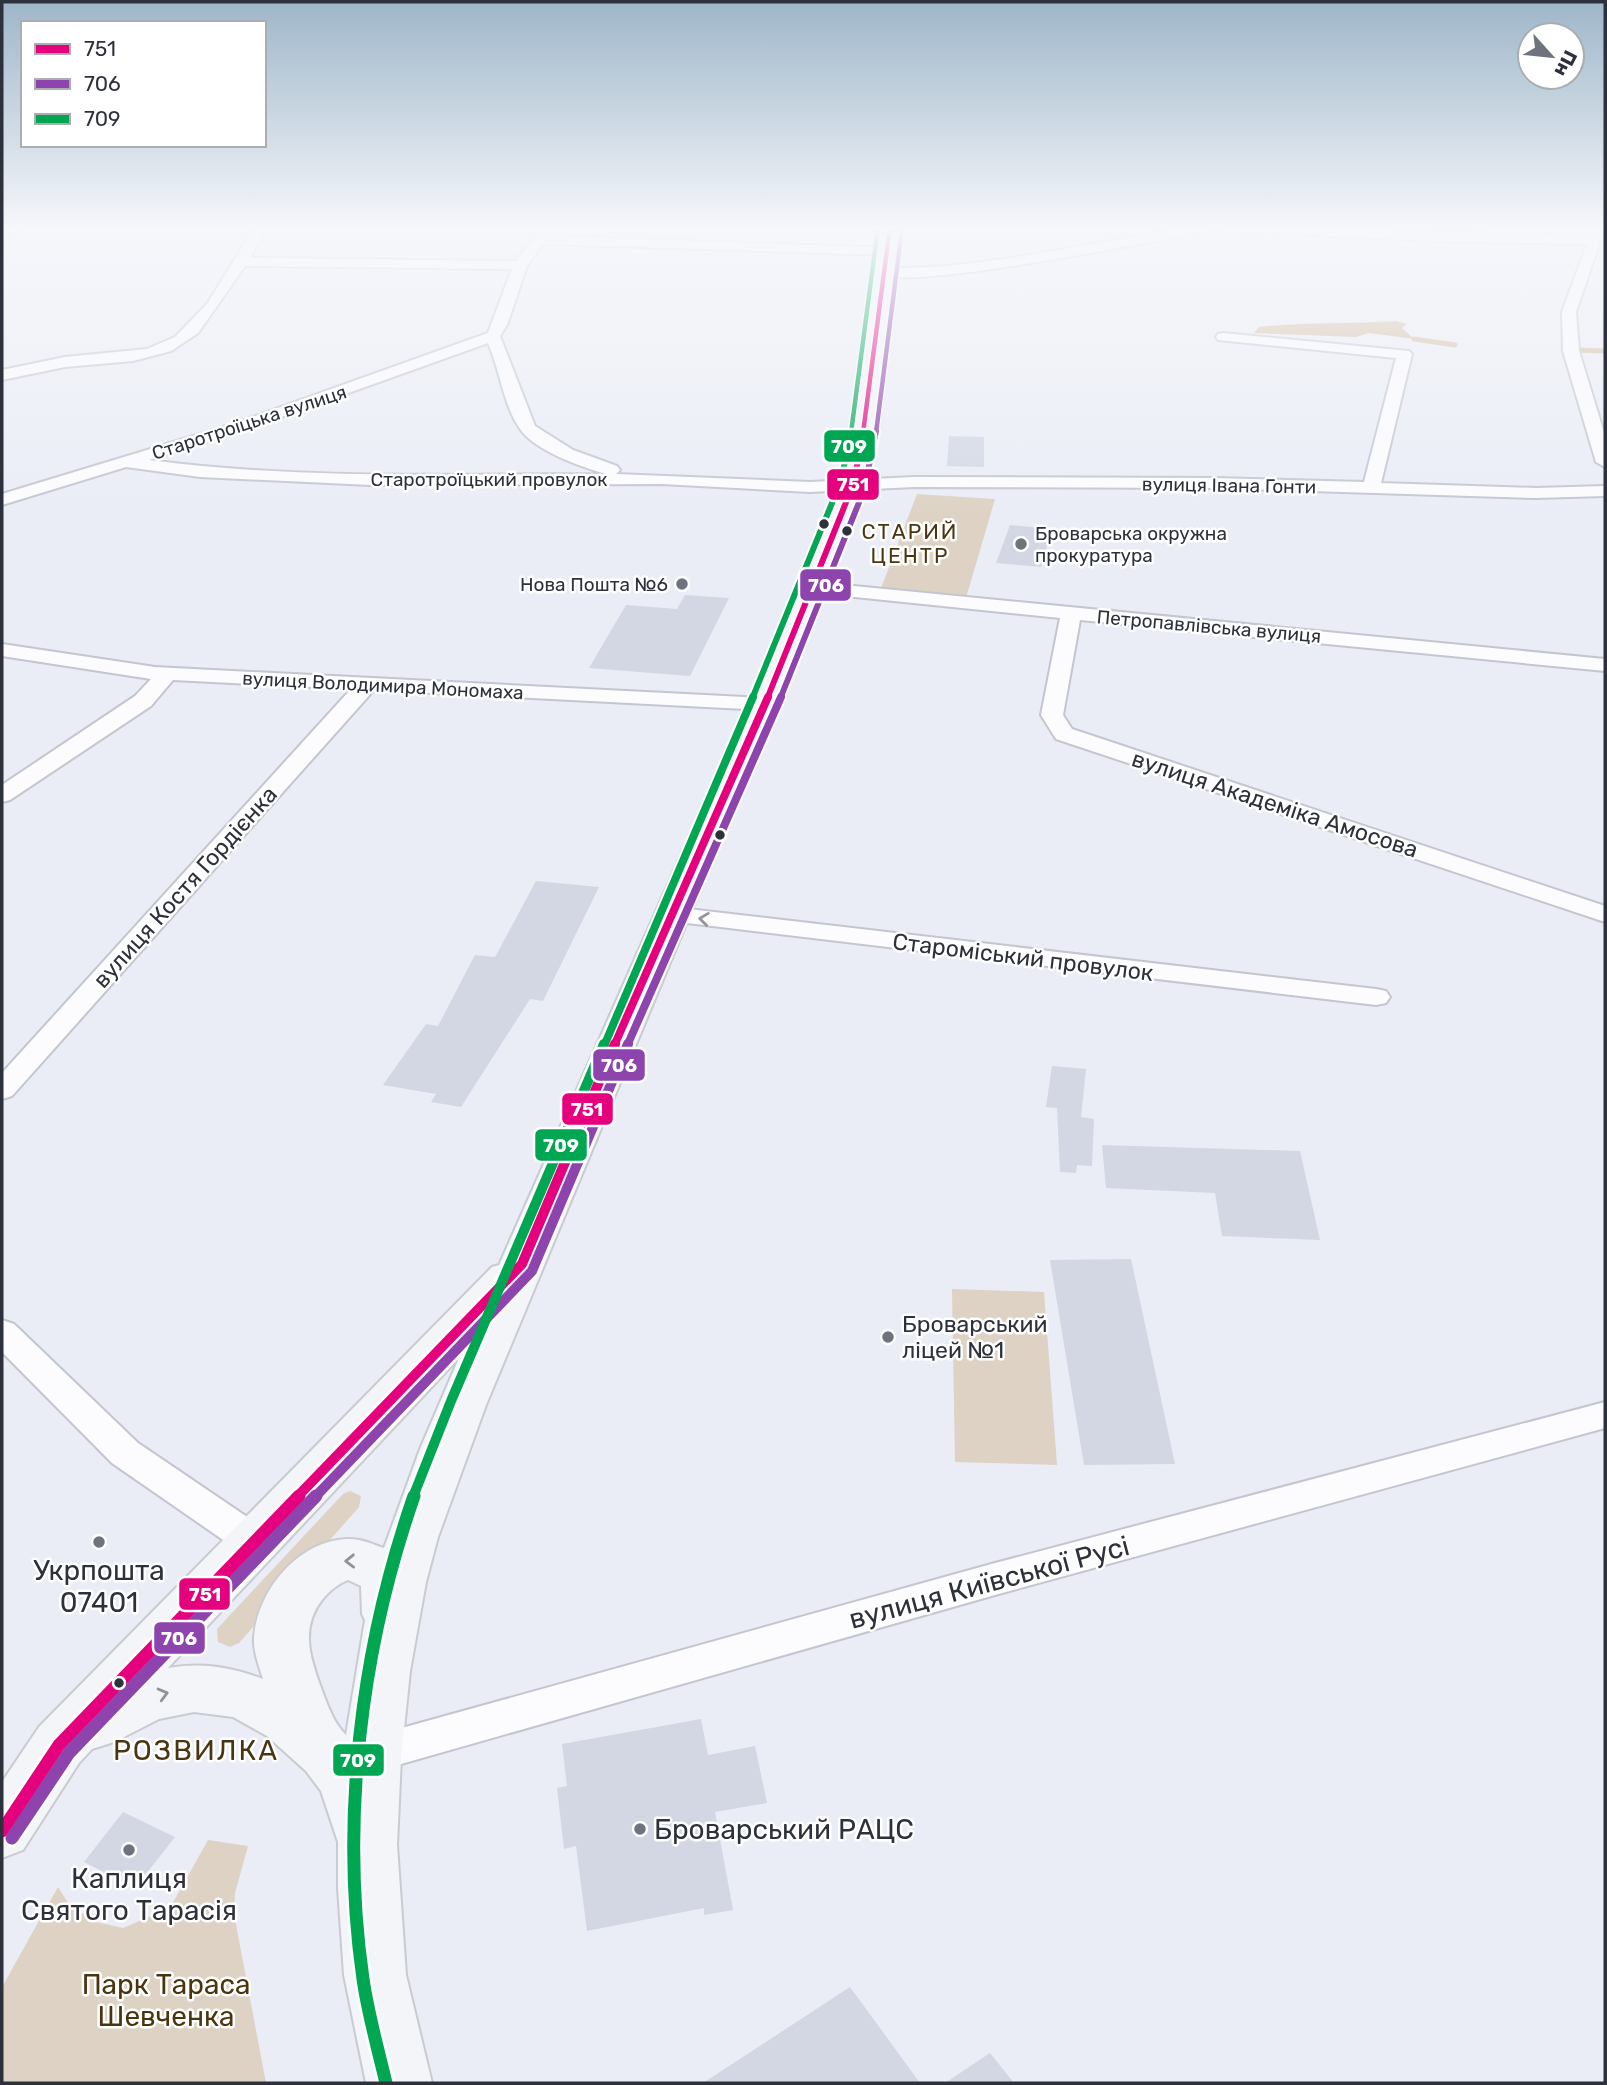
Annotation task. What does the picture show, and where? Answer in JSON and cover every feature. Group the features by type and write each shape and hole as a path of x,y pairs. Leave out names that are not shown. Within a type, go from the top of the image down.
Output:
{"main road":[{"path":"399,2083 376,1977 366,1843 373,1754 390,1627 416,1521 671,915 765,704 853,485 860,458 878,324"},
{"path":"2,1831 59,1745 522,1264"},
{"path":"312,1738 281,1641 284,1620 292,1599 331,1562 355,1559 376,1566 387,1579 390,1627"},
{"path":"59,1745 132,1702 173,1690 197,1688 225,1691 258,1702 285,1716 312,1738 336,1766 352,1793 366,1843"}],"street":[{"path":"2,375 62,362 135,355 167,347 192,331 197,324"},
{"path":"500,324 493,336 503,356 529,430 590,465 662,479"},
{"path":"1569,324 1570,345 1605,462"},
{"name":"Старотроїцька вулиця","path":"2,500 242,426 493,336"},
{"path":"1223,337 1404,354 1371,488"},
{"path":"537,481 563,474 568,469 567,453"},
{"name":"Старотроїцький провулок","path":"126,462 200,472 271,476 537,481 662,479 810,487 853,485"},
{"name":"вулиця Івана Гонти","path":"853,485 914,482 1214,483 1536,493 1605,491"},
{"name":"Петропавлівська вулиця","path":"813,588 1605,665"},
{"name":"вулиця Академіка Амосова","path":"1071,613 1052,715 1064,734 1605,914"},
{"name":"вулиця Володимира Мономаха","path":"2,650 167,674 765,704"},
{"path":"2,795 142,701 167,674"},
{"name":"вулиця Костя Гордієнка","path":"2,1090 368,684"},
{"name":"Староміський провулок","path":"671,915 1376,997"},
{"path":"2,1332 125,1452 255,1542"},
{"name":"вулиця Київської Русі","path":"373,1754 995,1579 1605,1415"}],"green space":[{"path":"917,494 995,499 966,598 880,591"},
{"path":"952,1289 1044,1292 1057,1465 955,1462"},
{"path":"350,1491 361,1496 359,1507 239,1643 230,1647 218,1642 217,1629 343,1494"},
{"name":"Парк Тараса Шевченка","path":"208,1840 248,1846 235,1893 234,1914 266,2083 2,2083 2,1987 58,1887 70,1906 96,1922 123,1928 170,1908"}],"shaded area":[{"path":"1407,324 1402,328 1414,339 1369,333 1356,337 1254,333 1259,327"}],"building":[{"path":"949,436 984,437 984,467 947,466"},
{"name":"Броварська окружна прокуратура","path":"1010,525 1052,529 1041,567 996,563"},
{"path":"685,595 729,598 690,676 589,668 626,605 677,609"},
{"path":"536,881 599,887 543,1001 530,999 461,1107 431,1102 436,1094 383,1085 426,1024 438,1026 475,955 495,957"},
{"path":"1052,1066 1086,1069 1081,1117 1094,1119 1092,1166 1077,1165 1076,1173 1060,1172 1057,1108 1046,1107"},
{"path":"1102,1145 1300,1151 1320,1240 1222,1236 1215,1193 1106,1188"},
{"path":"1131,1259 1175,1464 1084,1465 1050,1260"},
{"name":"Броварський РАЦС","path":"701,1719 708,1755 755,1746 767,1803 715,1812 733,1910 704,1915 704,1908 587,1931 576,1846 564,1849 557,1788 567,1786 562,1744"},
{"name":"Каплиця Святого Тарасія","path":"123,1812 175,1837 135,1888 84,1862"},
{"path":"850,1987 920,2083 703,2083"},
{"path":"990,2053 1014,2083 945,2083"}],"waterway":[{"path":"1414,339 1455,345"},
{"path":"1576,350 1605,351"}],"transit line":[{"name":"709","path":"386,2083 363,1980 357,1930 354,1830 361,1729 368,1678 394,1558 416,1490 451,1401 761,679 841,481 848,456 865,324"},
{"name":"751","path":"2,1831 59,1745 522,1264 642,980 765,704 853,485 860,458 877,324"},
{"name":"706","path":"12,1838 69,1753 532,1271 653,985 776,709 864,490 872,460 890,324"}],"place":[{"name":"Броварська окружна прокуратура","path":"1021,544"},
{"name":"Нова Пошта №6","path":"682,584"},
{"name":"Броварський ліцей №1","path":"888,1337"},
{"name":"Укрпошта 07401","path":"99,1542"},
{"name":"Броварський РАЦС","path":"640,1829"},
{"name":"Каплиця Святого Тарасія","path":"129,1850"}],"district":[{"name":"СТАРИЙ ЦЕНТР","path":"910,544"},
{"name":"РОЗВИЛКА","path":"196,1750"}]}
